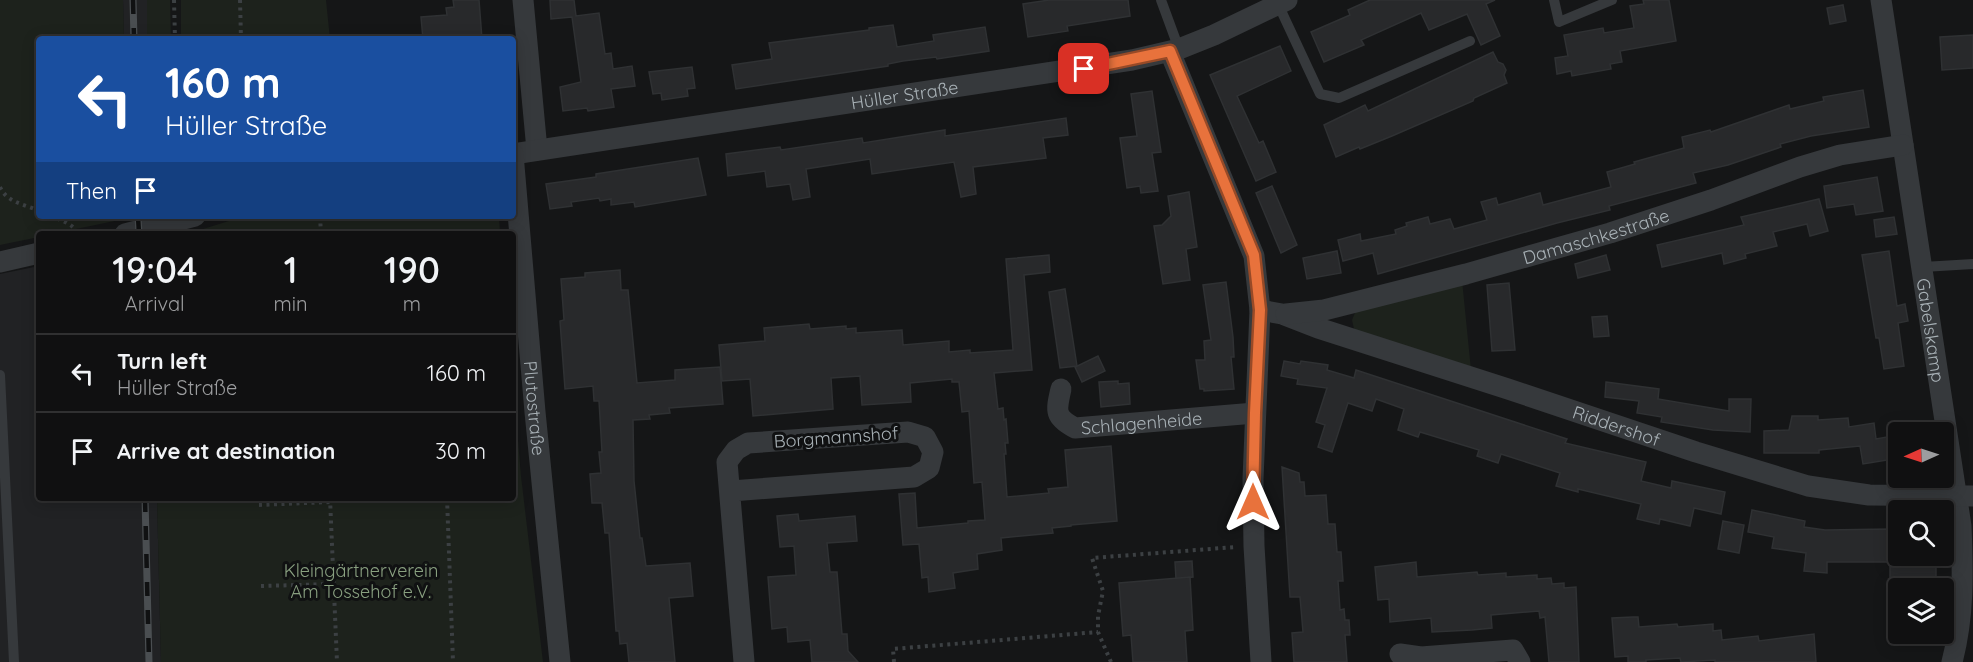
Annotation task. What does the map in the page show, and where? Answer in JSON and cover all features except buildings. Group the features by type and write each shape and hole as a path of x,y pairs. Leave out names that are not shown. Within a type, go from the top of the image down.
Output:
{"street":[{"path":"523,0 537,150"},
{"name":"Gabelskamp","path":"1881,0 1923,267 1965,497 1961,534 1960,623 1952,662"},
{"name":"Hüller Straße","path":"516,154 1101,66 1174,50 1214,35 1283,2"},
{"path":"1174,50 1254,255 1260,310 1255,413 1254,546 1261,662"},
{"name":"Damaschkestraße","path":"1282,314 1324,310 1466,274 1611,233 1840,155 1903,145"},
{"name":"Plutostraße","path":"516,189 560,662"},
{"path":"137,231 183,219"},
{"path":"0,262 36,254"},
{"path":"1260,310 1282,314"},
{"name":"Riddershof","path":"1282,314 1318,328 1696,452 1808,486 1869,495 1965,497"},
{"name":"Schlagenheide","path":"1060,389 1056,409 1062,421 1075,428 1255,413"},
{"name":"Borgmannshof","path":"731,491 914,477 929,468 933,452 925,437 908,432 748,443 736,450 727,462 744,662"},
{"path":"1400,654 1421,657 1513,650 1520,662"}],"lane":[{"path":"1161,0 1174,50"},
{"path":"1554,0 1559,22 1612,0"},
{"path":"1283,2 1320,94 1339,98 1470,40"},
{"path":"1923,267 1973,264"},
{"path":"0,375 4,551 14,662"}],"path":[{"path":"174,0 175,36"},
{"path":"240,0 241,36"},
{"path":"0,187 3,194 15,202 36,210"},
{"path":"57,219 77,231"},
{"path":"259,505 316,501"},
{"path":"330,501 337,662"},
{"path":"447,501 453,662"},
{"path":"1111,662 1098,632 1098,616 1103,591 1092,558 1254,546"},
{"path":"261,586 334,584"},
{"path":"894,662 893,649 1098,632"}],"shaded area":[{"path":"123,0 147,0 147,36 124,36"},
{"path":"36,267 36,501 157,501 161,662 0,662 0,274"}],"green space":[{"path":"0,0 123,0 124,36 36,36 36,219 124,219 66,231 36,231 36,238 0,245"},
{"path":"147,0 170,0 171,36 147,36"},
{"path":"181,0 326,0 330,36 181,36"},
{"path":"235,219 499,219 500,231 197,231"},
{"path":"1462,280 1471,370 1355,333 1352,320 1357,308"},
{"name":"Kleingärtnerverein Am Tossehof e.V.","path":"516,417 543,662 161,662 157,501 516,501"}],"railway":[{"path":"133,0 134,36"},
{"path":"138,219 139,231"},
{"path":"145,501 149,662"}],"route":[{"path":"1084,69 1170,51 1254,255 1260,310 1253,502"}]}
